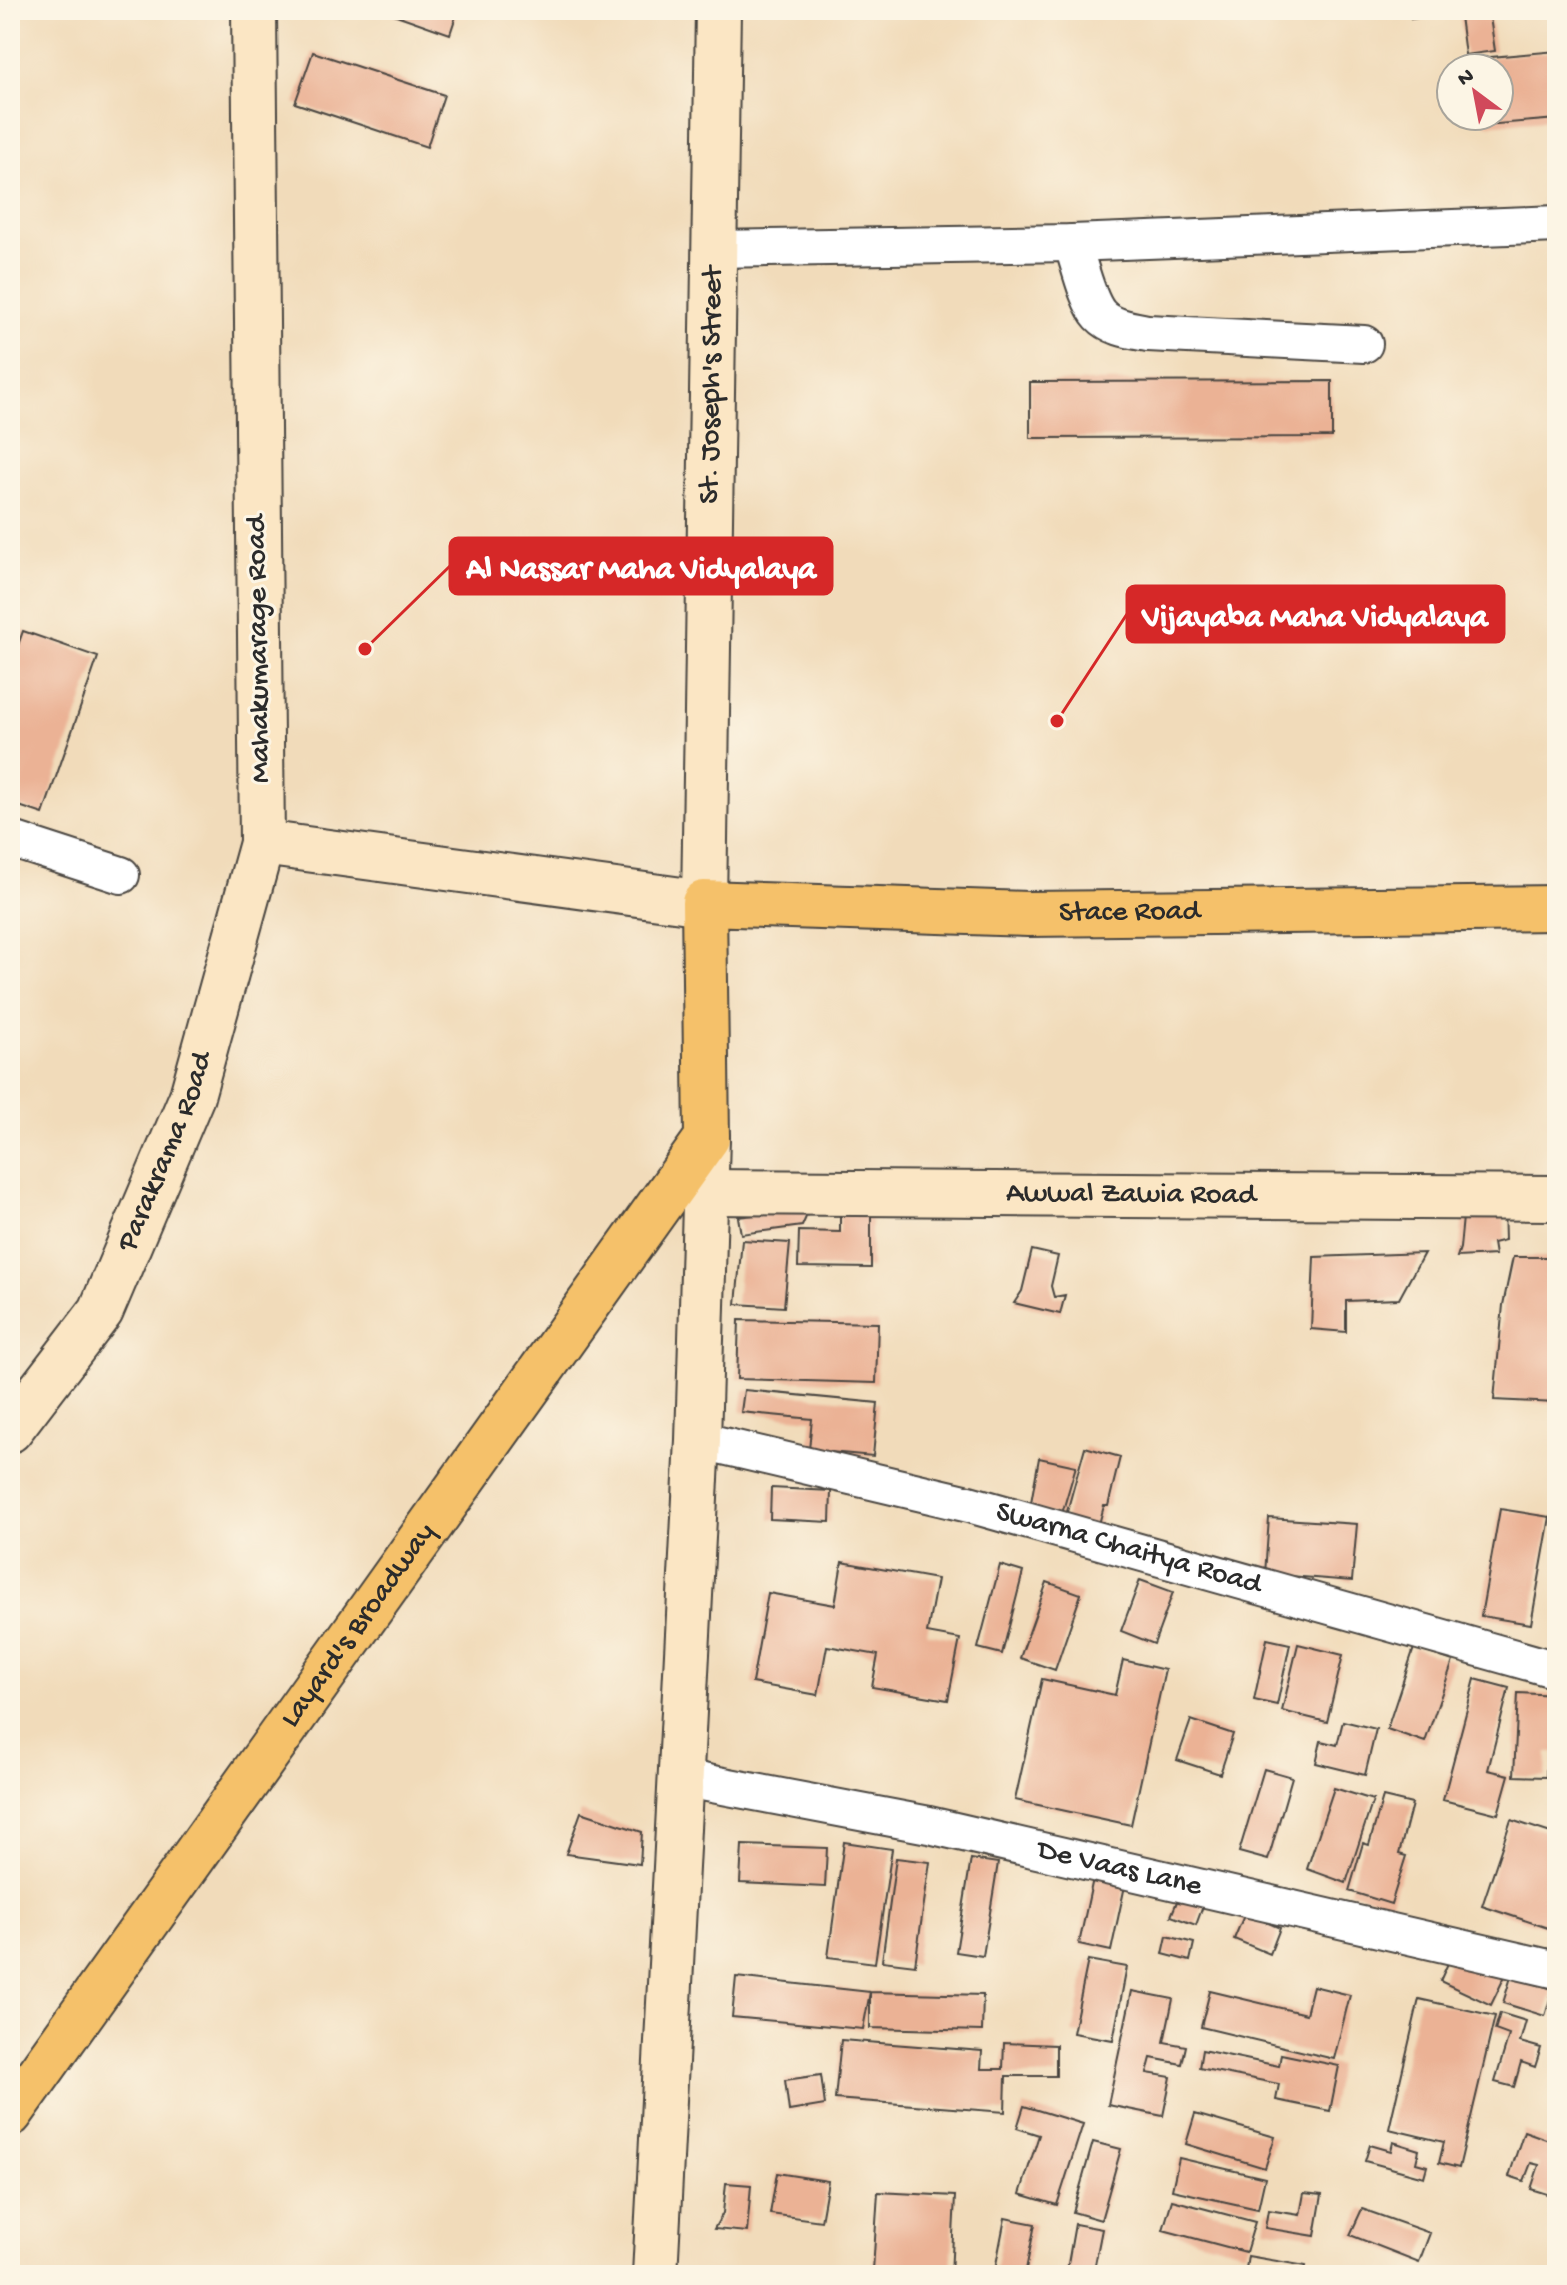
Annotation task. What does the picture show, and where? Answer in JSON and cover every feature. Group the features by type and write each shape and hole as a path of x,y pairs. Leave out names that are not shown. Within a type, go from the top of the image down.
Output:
{"main road":[{"name":"Stace Road","path":"704,903 1028,914 1557,908"},
{"path":"704,903 707,1138"},
{"name":"Layard's Broadway","path":"10,2114 707,1138"}],"street":[{"name":"Mahakumarage Road","path":"254,10 262,843"},
{"name":"St. Joseph's Street","path":"704,903 718,10"},
{"path":"714,249 1072,243 1557,224"},
{"path":"1072,243 1094,305 1101,316 1124,329 1148,333 1364,344"},
{"path":"10,839 121,875"},
{"path":"262,843 704,903"},
{"name":"Parakrama Road","path":"10,1430 101,1311 192,1096 262,843"},
{"path":"655,2275 698,1440 707,1138"},
{"name":"Awwal Zawia Road","path":"705,1192 1557,1198"},
{"name":"Swarna Chaitya Road","path":"698,1440 969,1504 1557,1670"},
{"name":"De Vaas Lane","path":"681,1778 929,1825 1557,1970"}],"building":[{"path":"382,10 458,10 450,34"},
{"path":"1410,10 1437,10 1438,15 1411,19"},
{"path":"1448,10 1489,10 1495,51 1465,52 1460,16 1450,18"},
{"path":"1557,51 1557,119 1515,123 1515,55"},
{"path":"313,52 444,95 427,147 295,103"},
{"path":"1332,381 1332,437 1030,438 1030,382"},
{"path":"23,631 98,657 43,814 10,803 10,668"},
{"path":"1504,1205 1505,1240 1493,1243 1495,1255 1457,1257 1464,1207"},
{"path":"810,1208 802,1226 741,1234 738,1217"},
{"path":"840,1214 871,1214 871,1268 798,1267 799,1231 840,1232"},
{"path":"742,1240 790,1243 784,1307 736,1304"},
{"path":"1032,1250 1058,1256 1051,1286 1054,1297 1065,1295 1060,1314 1014,1303 1022,1291"},
{"path":"1424,1253 1399,1299 1346,1301 1346,1332 1311,1329 1314,1257"},
{"path":"1513,1257 1557,1257 1557,1403 1494,1400 1503,1305"},
{"path":"739,1320 878,1323 876,1383 737,1379"},
{"path":"744,1390 878,1403 873,1456 809,1450 812,1419 741,1412"},
{"path":"1085,1447 1120,1457 1108,1506 1104,1506 1096,1535 1063,1526"},
{"path":"1039,1458 1076,1466 1061,1517 1030,1508"},
{"path":"771,1488 831,1491 830,1522 770,1519"},
{"path":"1500,1509 1550,1517 1531,1624 1481,1616"},
{"path":"1269,1518 1357,1524 1352,1581 1265,1574"},
{"path":"842,1562 937,1579 927,1633 960,1639 948,1700 872,1687 878,1655 827,1646 818,1695 752,1683 768,1593 835,1605"},
{"path":"1000,1565 1023,1572 1002,1654 978,1648"},
{"path":"1140,1580 1173,1592 1154,1644 1121,1631"},
{"path":"1047,1582 1081,1594 1055,1670 1020,1658"},
{"path":"1267,1639 1290,1644 1277,1705 1254,1700"},
{"path":"1298,1644 1343,1655 1327,1722 1282,1711"},
{"path":"1414,1648 1453,1661 1425,1742 1387,1729"},
{"path":"1123,1660 1165,1670 1131,1825 1015,1800 1042,1679 1115,1695"},
{"path":"1475,1679 1509,1688 1488,1770 1509,1775 1498,1814 1443,1800"},
{"path":"1518,1693 1557,1695 1557,1753 1547,1753 1546,1777 1514,1776"},
{"path":"1191,1720 1233,1734 1220,1774 1177,1760"},
{"path":"1343,1721 1376,1729 1365,1775 1316,1763 1321,1741 1337,1745"},
{"path":"1264,1769 1292,1777 1268,1860 1239,1852"},
{"path":"1334,1788 1373,1800 1346,1883 1307,1869"},
{"path":"1383,1797 1412,1804 1399,1854 1406,1856 1391,1904 1349,1891 1363,1843 1369,1845"},
{"path":"581,1812 642,1832 640,1864 566,1854"},
{"path":"1511,1820 1557,1835 1557,1931 1482,1906"},
{"path":"844,1842 892,1849 875,1963 828,1957"},
{"path":"742,1845 827,1848 825,1887 740,1883"},
{"path":"896,1858 930,1862 915,1965 882,1961"},
{"path":"971,1859 998,1863 983,1956 956,1952"},
{"path":"1094,1874 1126,1881 1111,1951 1079,1944"},
{"path":"1183,1887 1207,1895 1196,1925 1171,1916"},
{"path":"1245,1913 1280,1928 1270,1954 1234,1939"},
{"path":"1167,1936 1194,1943 1190,1961 1163,1954"},
{"path":"1453,1952 1505,1976 1491,2005 1440,1981"},
{"path":"1088,1960 1127,1967 1113,2040 1073,2033"},
{"path":"736,1977 870,1992 863,2029 732,2017"},
{"path":"1511,1977 1553,1989 1545,2016 1503,2003"},
{"path":"1313,1986 1350,1995 1334,2059 1201,2027 1210,1991 1306,2014"},
{"path":"1132,1991 1173,1999 1164,2042 1186,2046 1182,2064 1151,2058 1147,2073 1171,2077 1163,2116 1108,2105"},
{"path":"870,1992 983,1995 982,2031 870,2028"},
{"path":"1419,1999 1495,2016 1459,2168 1439,2163 1444,2142 1389,2129"},
{"path":"1500,2013 1526,2021 1520,2042 1541,2048 1535,2067 1521,2062 1514,2087 1495,2082 1509,2035 1495,2030"},
{"path":"841,2040 982,2051 981,2069 1003,2069 1004,2043 1056,2045 1056,2076 1006,2076 1005,2112 835,2099"},
{"path":"1202,2050 1279,2066 1281,2054 1339,2066 1330,2111 1276,2100 1279,2084 1199,2068"},
{"path":"821,2075 825,2105 789,2111 785,2080"},
{"path":"1024,2106 1083,2124 1057,2205 1020,2194 1039,2135 1017,2128"},
{"path":"1195,2114 1275,2137 1265,2168 1186,2144"},
{"path":"1524,2131 1557,2143 1557,2175 1550,2195 1531,2189 1539,2165 1531,2163 1524,2181 1509,2176"},
{"path":"1093,2142 1121,2149 1101,2220 1073,2212"},
{"path":"1393,2142 1419,2150 1416,2163 1427,2166 1424,2177 1365,2161 1370,2145 1391,2151"},
{"path":"1179,2158 1265,2178 1258,2209 1172,2190"},
{"path":"777,2173 828,2181 821,2221 770,2214"},
{"path":"726,2183 751,2185 747,2232 714,2229 723,2213"},
{"path":"878,2192 955,2196 951,2275 873,2271"},
{"path":"1304,2193 1322,2195 1315,2236 1265,2228 1268,2210 1300,2215"},
{"path":"1172,2200 1255,2222 1246,2252 1163,2230"},
{"path":"1362,2209 1430,2233 1419,2262 1350,2235"},
{"path":"1005,2218 1035,2224 1025,2275 994,2275"},
{"path":"1075,2224 1102,2229 1093,2275 1066,2275"},
{"path":"1248,2256 1306,2266 1304,2275 1245,2275"}],"place":[{"name":"Al Nassar Maha Vidyalaya","path":"365,649"},
{"name":"Vijayaba Maha Vidyalaya","path":"1057,721"}]}
